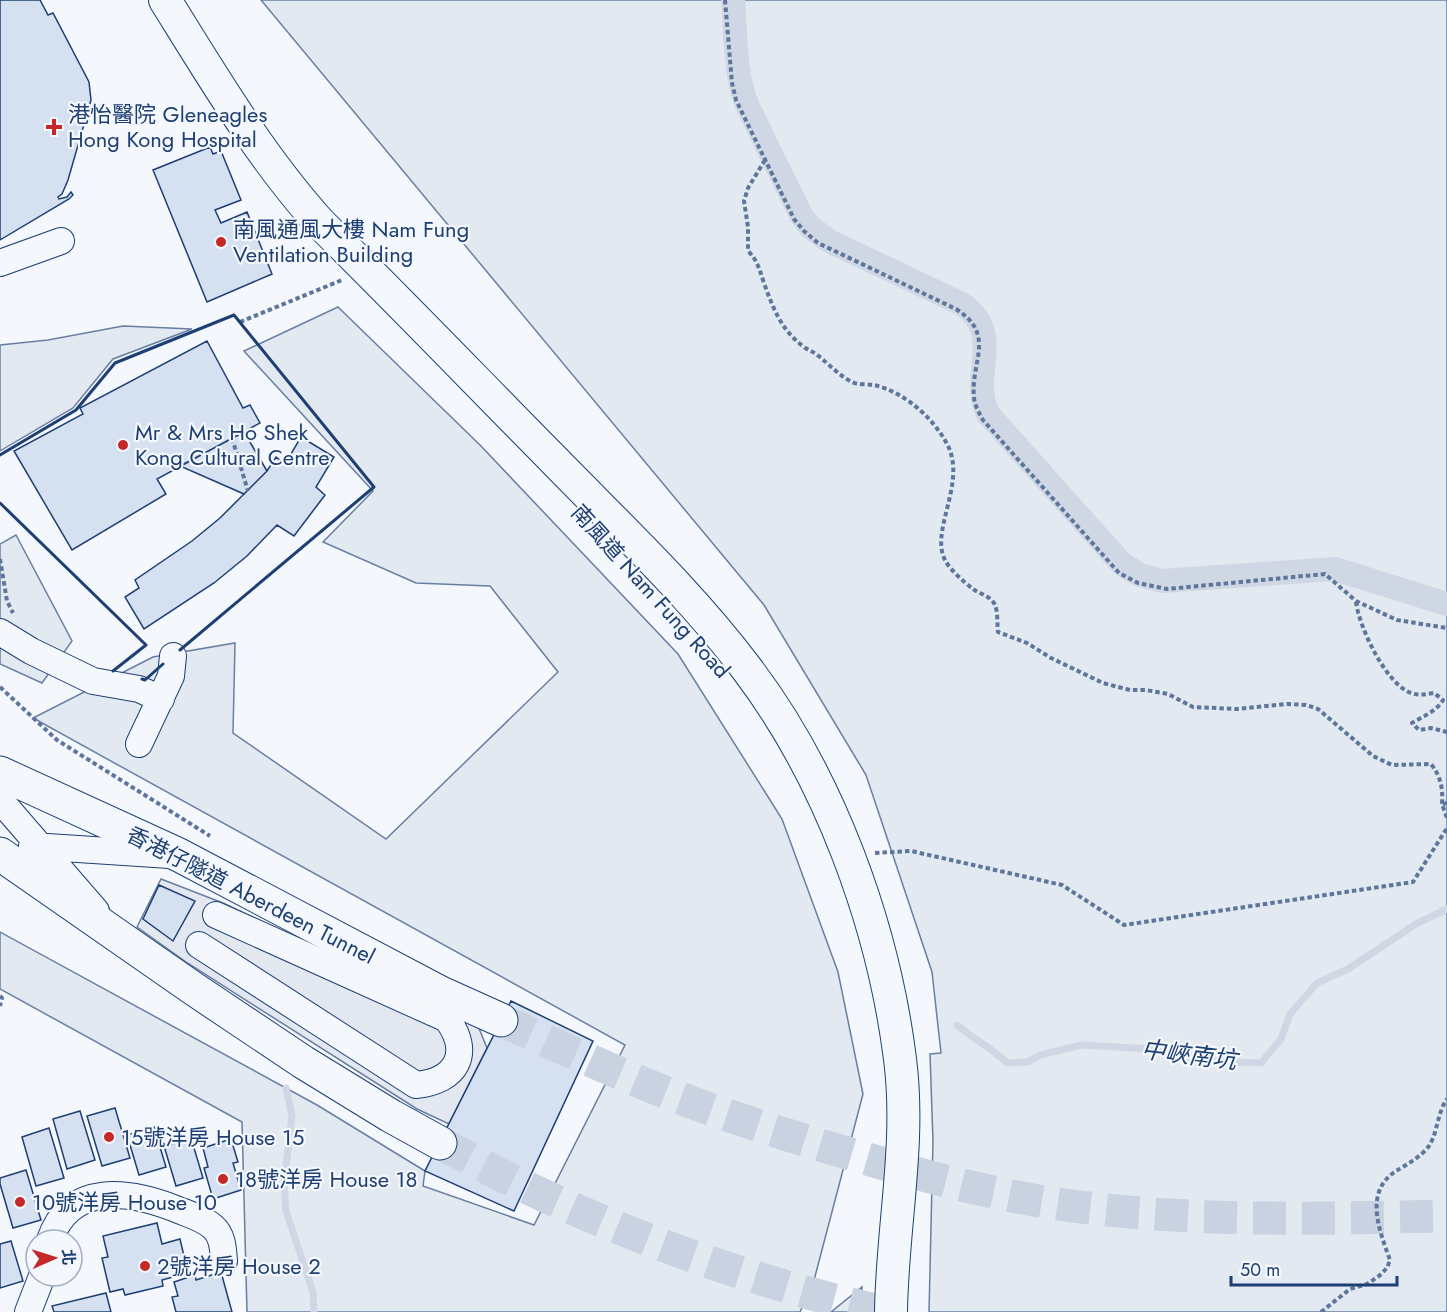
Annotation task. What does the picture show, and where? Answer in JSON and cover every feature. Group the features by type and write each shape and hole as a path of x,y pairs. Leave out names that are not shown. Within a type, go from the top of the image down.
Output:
{"highway":[{"name":"香港仔隧道 Aberdeen Tunnel","path":"0,773 179,855 441,993 501,1020"},
{"path":"0,854 179,979 329,1078 440,1143"}],"main road":[{"name":"南風道 Nam Fung Road","path":"165,0 238,117 290,190 679,588 746,667 787,726 821,790 849,857 873,932 895,1026 900,1060 903,1132 891,1312"}],"street":[{"path":"0,262 61,241"},
{"path":"10,626 31,651 93,681 139,689 161,699"},
{"path":"139,744 171,676 173,656"},
{"path":"0,800 119,937"},
{"path":"0,840 41,847 179,855"},
{"path":"179,979 233,884"},
{"path":"199,945 416,1085 442,1080 457,1059 460,1044 455,1030 447,1019 216,915"},
{"path":"56,1228 76,1205 95,1196 125,1194 168,1206 208,1223 221,1240 224,1261"},
{"path":"28,1312 37,1288"}],"path":[{"path":"725,0 734,92 739,108 794,219 810,237 825,247 956,309 972,322 978,334 980,349 974,386 975,400 982,420 1119,573 1138,583 1167,589 1325,574 1356,601 1398,620 1447,628"},
{"path":"765,160 747,188 744,201 748,227 748,251 757,260 773,309 782,327 832,368 853,382 874,385 896,392 922,412 938,430 949,449 953,468 949,510 942,527 942,553 945,562 961,578 990,598 995,605 998,632 1027,643 1051,658 1103,683 1130,690 1168,694 1193,707 1237,709 1287,704 1306,705 1318,709 1373,756 1392,765 1431,764 1443,787 1447,818"},
{"path":"240,322 349,277"},
{"path":"232,438 248,491"},
{"path":"0,559 7,601 13,613 10,626"},
{"path":"1356,601 1358,616 1368,642 1389,674 1408,692 1422,695 1434,693 1443,700 1436,708 1412,723 1419,730 1431,728 1447,732"},
{"path":"0,687 57,740 210,836"},
{"path":"870,853 911,850 1062,885 1124,925 1413,882 1447,828"},
{"path":"0,996 2,998 0,1006"},
{"path":"1321,1312 1350,1289 1367,1284 1387,1268 1390,1260 1379,1230 1375,1204 1379,1189 1390,1175 1428,1148 1440,1108 1447,1099"}],"shaded area":[{"path":"261,0 1447,0 1447,1312 929,1312 933,1141 930,1054 941,1053 932,972 866,775 764,605"},
{"path":"338,307 480,445 678,654 782,819 838,972 863,1094 813,1284 800,1312 247,1312 242,1122 0,989 0,932 317,1105 425,1171 423,1186 534,1225 625,1045 33,718 153,657 235,643 233,733 386,839 558,672 490,586 416,583 323,542 373,491 244,351"},
{"path":"123,326 192,329 113,359 73,408 0,451 0,345 48,340"},
{"path":"16,535 72,641 42,683 0,664 0,544"},
{"path":"161,879 223,903 459,1014 478,1026 487,1048 449,1124 417,1109 189,964 137,927"},
{"path":"862,1287 860,1312 831,1312"}],"building":[{"name":"港怡醫院 Gleneagles Hong Kong Hospital","path":"0,0 40,0 48,15 53,13 89,82 91,100 68,180 62,194 58,197 59,199 67,197 71,192 73,195 0,240"},
{"name":"南風通風大樓 Nam Fung Ventilation Building","path":"210,147 213,154 221,151 241,200 215,210 221,223 247,212 272,274 207,302 153,170"},
{"name":"Mr & Mrs Ho Shek Kong Cultural Centre","path":"207,341 243,408 250,405 260,423 157,479 166,494 72,550 14,451 83,414 80,408"},
{"path":"244,432 267,471 244,494 180,466"},
{"path":"301,437 334,457 316,487 325,495 294,536 277,525 247,556 214,583 144,629 125,597 139,588 135,580 192,541 220,518 267,471 276,457 285,464"},
{"path":"159,885 195,901 173,941 143,919"},
{"path":"511,1001 593,1041 514,1211 425,1171"},
{"name":"15號洋房 House 15","path":"115,1108 130,1158 102,1166 87,1116"},
{"path":"80,1111 95,1160 67,1169 53,1119"},
{"path":"154,1127 166,1167 139,1175 127,1135"},
{"path":"49,1128 64,1178 36,1186 22,1137"},
{"path":"191,1138 203,1178 176,1186 164,1146"},
{"name":"18號洋房 House 18","path":"231,1139 238,1162 233,1163 241,1190 213,1199 204,1168 208,1167 203,1148"},
{"name":"10號洋房 House 10","path":"26,1170 41,1220 13,1228 0,1178"},
{"name":"2號洋房 House 2","path":"157,1223 162,1244 180,1239 188,1273 162,1280 163,1286 125,1295 123,1289 110,1292 102,1258 108,1257 103,1236"},
{"path":"11,1241 23,1281 0,1288 0,1244"},
{"path":"221,1272 232,1312 176,1312 172,1297 178,1296 174,1282 195,1275 196,1280"},
{"path":"106,1293 111,1312 54,1312 52,1306"}],"waterway":[{"path":"733,0 736,55 743,95 801,215 810,227 829,241 962,304 975,316 982,329 985,342 982,384 983,399 988,414 1121,563 1140,575 1162,581 1335,569 1447,604"},
{"name":"中峽南坑","path":"957,1025 1007,1063 1028,1062 1040,1055 1082,1045 1152,1049 1204,1061 1261,1063 1281,1039 1290,1014 1317,983 1348,969 1416,924 1447,909"},
{"path":"286,1088 292,1116 284,1184 286,1211 313,1292 314,1312"}],"tunnel":[{"path":"501,1020 586,1059 719,1112 893,1166 1009,1195 1098,1209 1185,1216 1272,1218 1447,1216"},
{"path":"440,1143 534,1191 683,1253 802,1291 883,1312"}],"wall":[{"path":"0,455 76,410 115,363 234,315 374,487 180,650"},
{"path":"0,503 146,645 113,671"},
{"path":"142,679 145,680 163,664"}],"place":[{"name":"港怡醫院 Gleneagles Hong Kong Hospital","path":"54,127"},
{"name":"南風通風大樓 Nam Fung Ventilation Building","path":"221,242"},
{"name":"Mr & Mrs Ho Shek Kong Cultural Centre","path":"123,445"},
{"name":"15號洋房 House 15","path":"109,1137"},
{"name":"18號洋房 House 18","path":"223,1179"},
{"name":"10號洋房 House 10","path":"20,1202"},
{"name":"2號洋房 House 2","path":"145,1266"}]}
